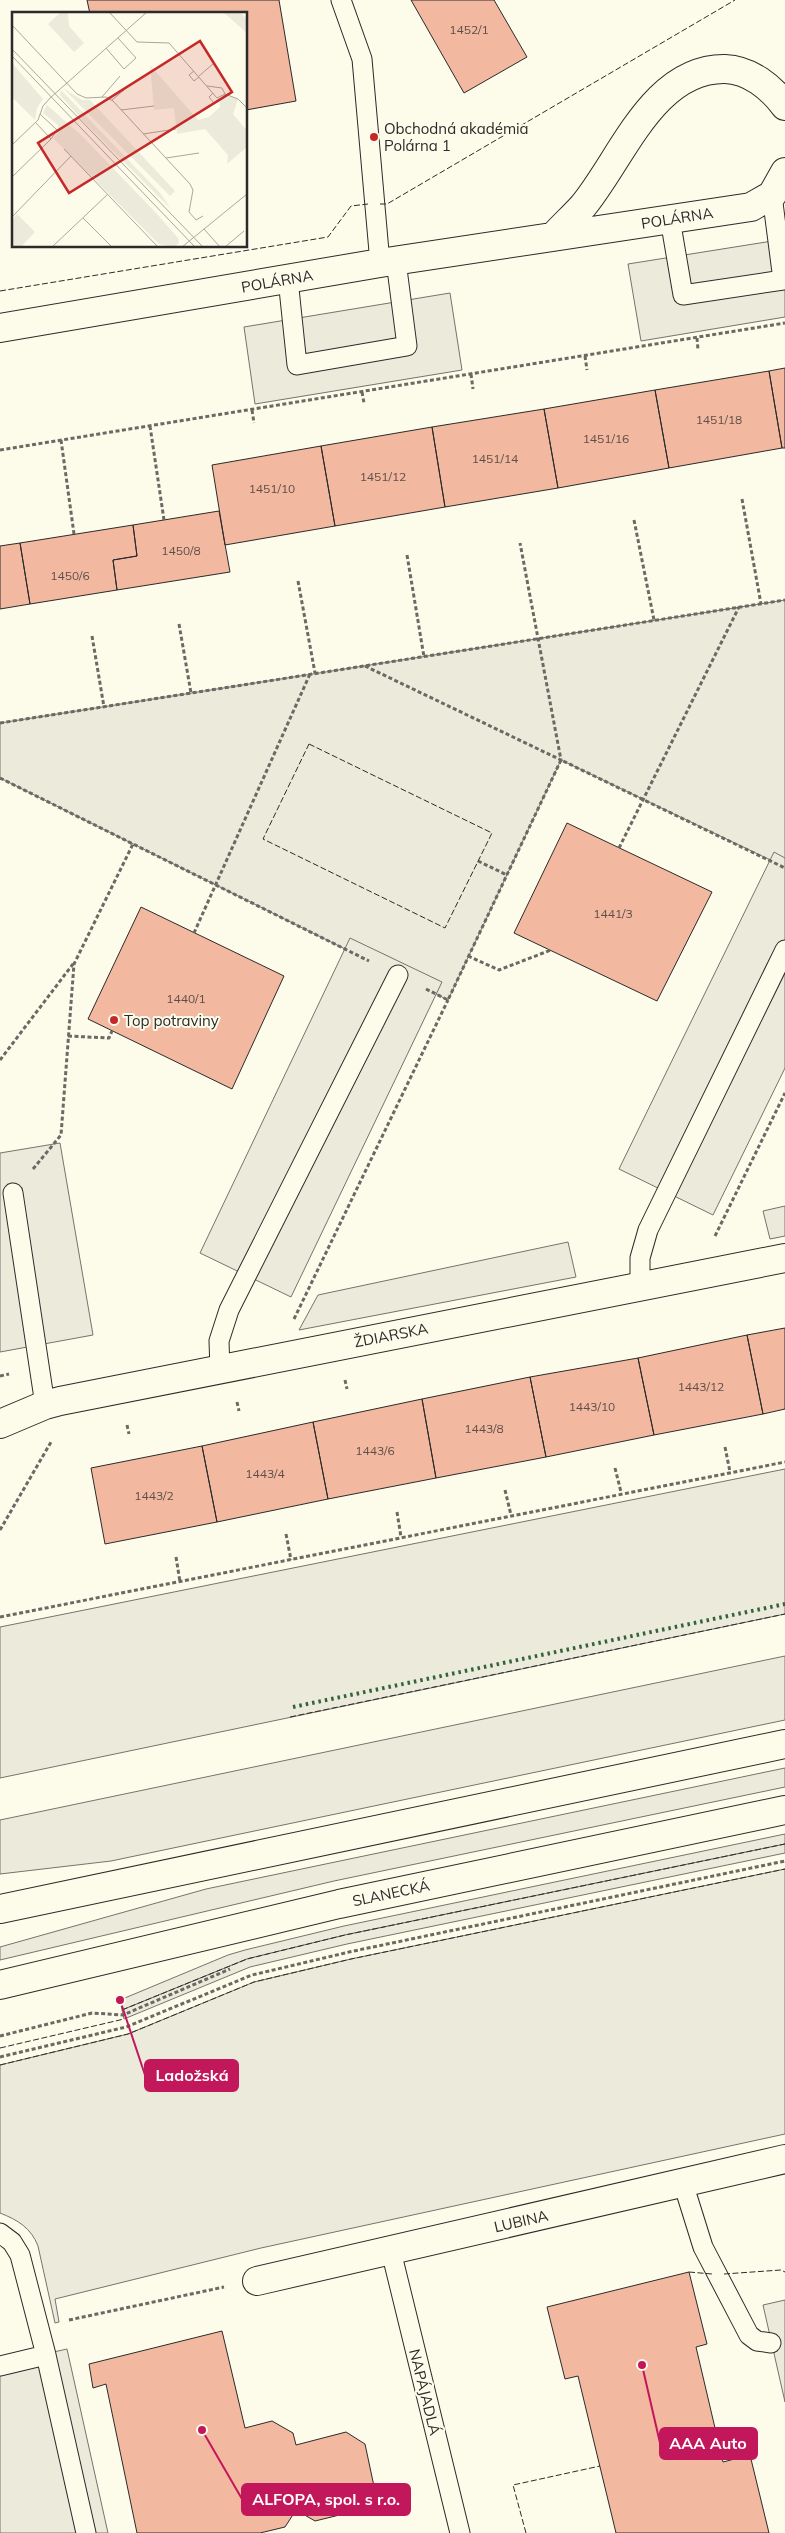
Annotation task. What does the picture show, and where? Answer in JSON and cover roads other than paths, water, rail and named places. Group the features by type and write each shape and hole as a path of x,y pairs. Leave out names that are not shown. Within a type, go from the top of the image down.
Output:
{"street":[{"path":"554,236 583,205 641,120 678,83 712,69 731,70 748,74 781,90"},
{"name":"POLÁRNA","path":"0,328 388,262 751,207 778,184"},
{"name":"ŽDIARSKA","path":"0,1424 45,1405 785,1258"},
{"path":"0,1909 785,1744"},
{"name":"SLANECKÁ","path":"0,1986 339,1904 785,1810"},
{"name":"LUBINA","path":"256,2281 785,2159"}],"lane":[{"path":"288,280 297,365 407,346 388,262 362,59 341,0"},
{"path":"670,219 684,295 783,280 778,184"},
{"path":"640,1286 640,1258 648,1230 785,950"},
{"path":"220,1370 219,1341 229,1310 398,975"},
{"path":"13,1193 45,1405"},
{"path":"682,2183 703,2247 749,2335 756,2341 771,2343"},
{"path":"0,2233 12,2242 20,2255 46,2355 86,2533"},
{"name":"NAPÁJADLÁ","path":"391,2251 460,2533"},
{"path":"0,2366 46,2355"}],"place":[{"name":"Obchodná akadémia Polárna 1","path":"374,137"},
{"name":"Top potraviny","path":"114,1020"},
{"name":"Ladožská","path":"120,2000"},
{"name":"AAA Auto","path":"642,2365"},
{"name":"ALFOPA, spol. s r.o.","path":"202,2430"}]}
